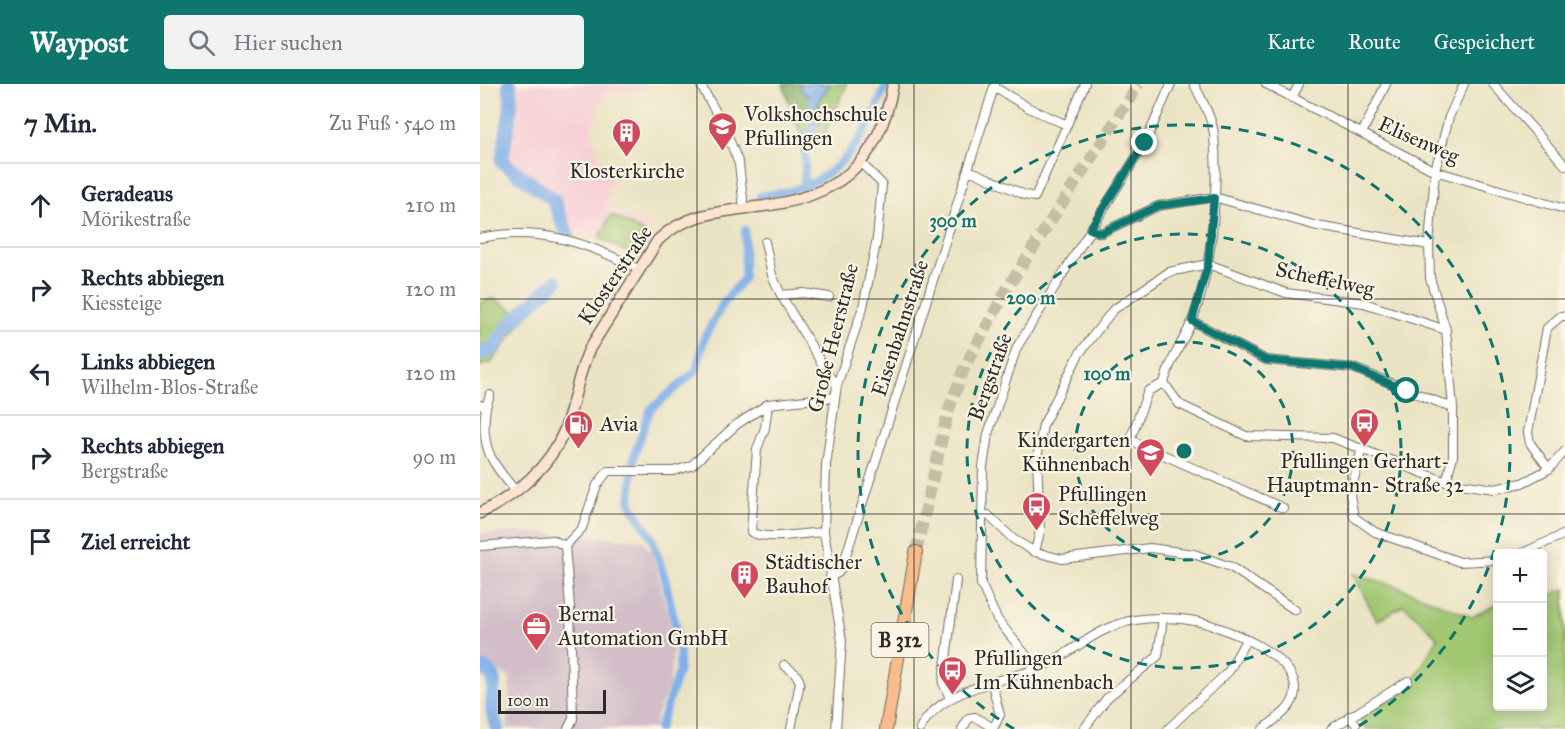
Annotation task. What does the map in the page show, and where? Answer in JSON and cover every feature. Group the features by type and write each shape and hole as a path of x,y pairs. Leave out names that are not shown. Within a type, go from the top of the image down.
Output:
{"main road":[{"path":"744,208 807,196 844,179 862,164 882,124 893,84"},
{"name":"Klosterstraße","path":"480,513 516,491 553,454 564,431 584,362 638,269 658,240 682,222 718,211 744,208"},
{"name":"B 312","path":"885,729 916,552"}],"street":[{"path":"700,84 724,126 739,164 744,208"},
{"path":"969,170 1029,197 1036,195 1085,84"},
{"path":"1194,84 1215,133 1214,198 1208,264 1192,321 1169,362 1164,383 1179,404 1246,436 1333,438 1446,482 1495,489 1522,483 1549,469 1565,451"},
{"name":"Elisenweg","path":"1266,84 1435,171 1565,209"},
{"path":"1292,98 1299,84"},
{"path":"1362,134 1386,84"},
{"path":"1446,482 1453,456 1453,408 1446,330 1430,278 1429,245 1435,171 1449,117 1464,84"},
{"path":"1493,84 1565,165"},
{"name":"Bergstraße","path":"1037,669 997,619 981,584 984,515 983,467 988,434 1017,347 1145,143 1168,85"},
{"path":"995,86 1029,108 1067,125"},
{"name":"Eisenbahnstraße","path":"830,577 838,573 843,565 995,86"},
{"name":"Große Heerstraße","path":"836,729 842,641 824,531 825,465 837,385 863,307 878,239 882,184 862,164"},
{"path":"1090,229 1101,233 1158,206 1214,198 1317,226 1429,245"},
{"path":"480,238 508,233 574,241 596,248 638,269"},
{"path":"765,242 772,275 781,295 829,376 837,385"},
{"path":"1035,552 1040,531 1037,458 1042,425 1079,354 1113,310 1169,272 1208,264"},
{"name":"Scheffelweg","path":"1208,264 1286,293 1364,303 1446,330"},
{"path":"781,295 803,293 829,297"},
{"path":"1549,469 1530,443 1528,432 1547,328 1561,316 1565,316"},
{"path":"1192,321 1266,360 1353,368 1453,408"},
{"path":"1164,383 1148,391 1130,440 1283,508"},
{"path":"490,395 483,406 481,421 483,451 516,491"},
{"path":"568,729 573,719 570,607 565,546 582,528 597,485 608,471 673,471 691,466 736,425 768,404 835,397"},
{"path":"768,404 765,428 758,449 751,532 756,536 771,536 824,531"},
{"path":"1362,448 1350,495 1354,517 1375,532 1460,562 1493,560"},
{"path":"984,515 988,515 1013,539 1035,552 1062,558 1150,548 1194,554 1231,567 1295,610"},
{"path":"1533,549 1565,534"},
{"path":"480,546 554,540 565,546"},
{"path":"950,698 943,683 956,580"},
{"path":"1084,729 1107,698 1158,656 1163,618"},
{"path":"920,729 930,716 950,698 1037,669 1100,630 1135,620 1163,618 1207,624 1246,640 1280,659 1293,677 1294,695 1289,708 1263,729"},
{"path":"1168,729 1228,671 1246,640"},
{"path":"784,665 796,674 800,682 791,729"},
{"path":"1331,729 1408,681"},
{"path":"962,729 969,718 975,717 993,729 1000,715 992,684"},
{"path":"1349,716 1356,724"}],"shaded area":[{"path":"509,84 645,84 645,89 625,94 607,91 591,130 600,161 613,163 607,212 651,223 633,258 587,234 565,227 553,199 502,162 504,135 511,109"},
{"path":"522,532 642,540 652,552 674,638 669,687 655,718 656,729 507,729 510,677 480,663 480,534"}],"green space":[{"path":"783,84 847,84 822,140 816,143 803,141"},
{"path":"783,84 800,84 801,91 818,102 825,115 820,124 791,108"},
{"path":"611,215 644,232 633,255 599,238"},
{"path":"493,298 525,318 491,363 480,366 480,303"},
{"path":"1353,574 1396,586 1472,617 1493,606 1493,711 1547,711 1547,597 1565,589 1565,729 1366,729 1359,718 1414,680 1438,638 1404,605 1377,621"}],"water":[{"path":"800,84 830,84 818,102 801,91"}],"waterway":[{"path":"509,84 511,104 502,162 553,199 568,236"},
{"path":"510,96 516,90 516,84"},
{"path":"803,187 805,177 803,136 815,130 812,84"},
{"path":"817,180 841,162 860,139 875,112 886,84"},
{"path":"760,196 791,191 813,182"},
{"path":"659,729 679,671 680,645 665,578 652,538 630,503 634,456 650,410 696,371 705,336 724,302 744,278 745,230"},
{"path":"480,353 493,349 510,324 556,281"},
{"path":"480,670 486,669 494,678 492,711 497,729"}],"tunnel":[{"path":"916,552 948,412 965,366 1008,287 1139,84"}],"place":[{"name":"Volkshochschule Pfullingen","path":"723,152"},
{"name":"Klosterkirche","path":"627,158"},
{"name":"Pfullingen Gerhart- Hauptmann- Straße 32","path":"1365,448"},
{"name":"Avia","path":"579,450"},
{"name":"Kindergarten Kühnenbach","path":"1151,478"},
{"name":"Pfullingen Scheffelweg","path":"1037,532"},
{"name":"Städtischer Bauhof","path":"744,600"},
{"name":"Bernal Automation GmbH","path":"537,652"},
{"name":"Pfullingen Im Kühnenbach","path":"953,696"}],"route":[{"path":"1145,143 1090,229 1101,233 1158,206 1214,198 1208,264 1192,321 1245,352 1266,360 1353,368 1407,391"}]}
